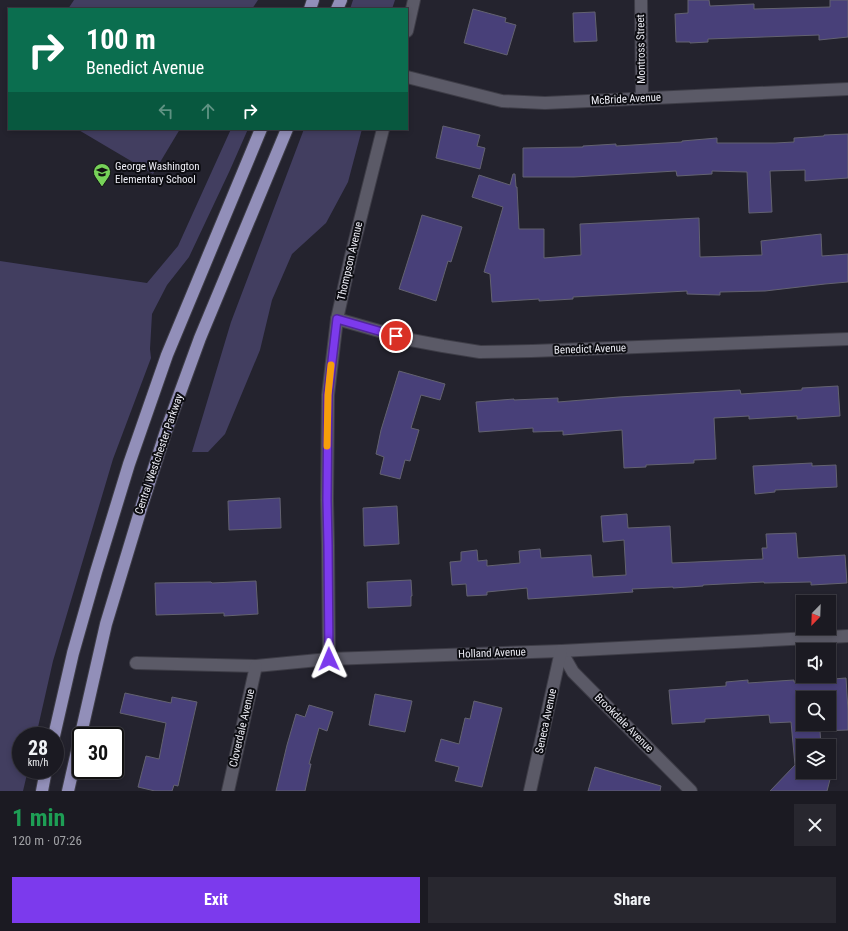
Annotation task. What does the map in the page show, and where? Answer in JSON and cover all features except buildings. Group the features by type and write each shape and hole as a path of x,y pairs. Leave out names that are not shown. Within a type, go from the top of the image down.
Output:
{"main road":[{"path":"56,727 75,646 129,464 167,355 261,130"},
{"name":"Central Westchester Parkway","path":"68,791 106,624 166,431 200,338 287,130"},
{"path":"42,791 44,779"}],"street":[{"path":"408,27 414,0"},
{"name":"Montross Street","path":"641,0 642,98"},
{"name":"McBride Avenue","path":"408,77 502,101 545,104 848,89"},
{"name":"Thompson Avenue","path":"329,659 327,500 328,395 337,319 351,256 383,130"},
{"name":"Benedict Avenue","path":"337,319 412,340 480,352 848,339"},
{"name":"Holland Avenue","path":"136,663 256,666 329,659 561,651 848,636"},
{"name":"Seneca Avenue","path":"530,791 561,651"},
{"name":"Brookdale Avenue","path":"561,651 573,672 691,791"},
{"name":"Cloverdale Avenue","path":"228,791 256,666"}],"shaded area":[{"path":"74,0 258,0 253,8 69,8"},
{"path":"353,0 395,0 392,8 350,8"},
{"path":"79,130 179,130 153,174"},
{"path":"231,130 248,130 189,257 167,285 152,314 150,349 151,358 113,459 53,661 38,727 12,727 12,779 26,779 23,791 0,791 0,261 147,283 178,246"},
{"path":"304,130 362,130 348,182 326,223 292,254 272,300 260,350 225,434 208,452 192,452 231,322"}],"slow traffic":[{"path":"327,446 328,395 331,365"}],"place":[{"name":"George Washington Elementary School","path":"102,187"}],"route":[{"path":"329,659 327,500 328,395 337,319 396,336"}]}
